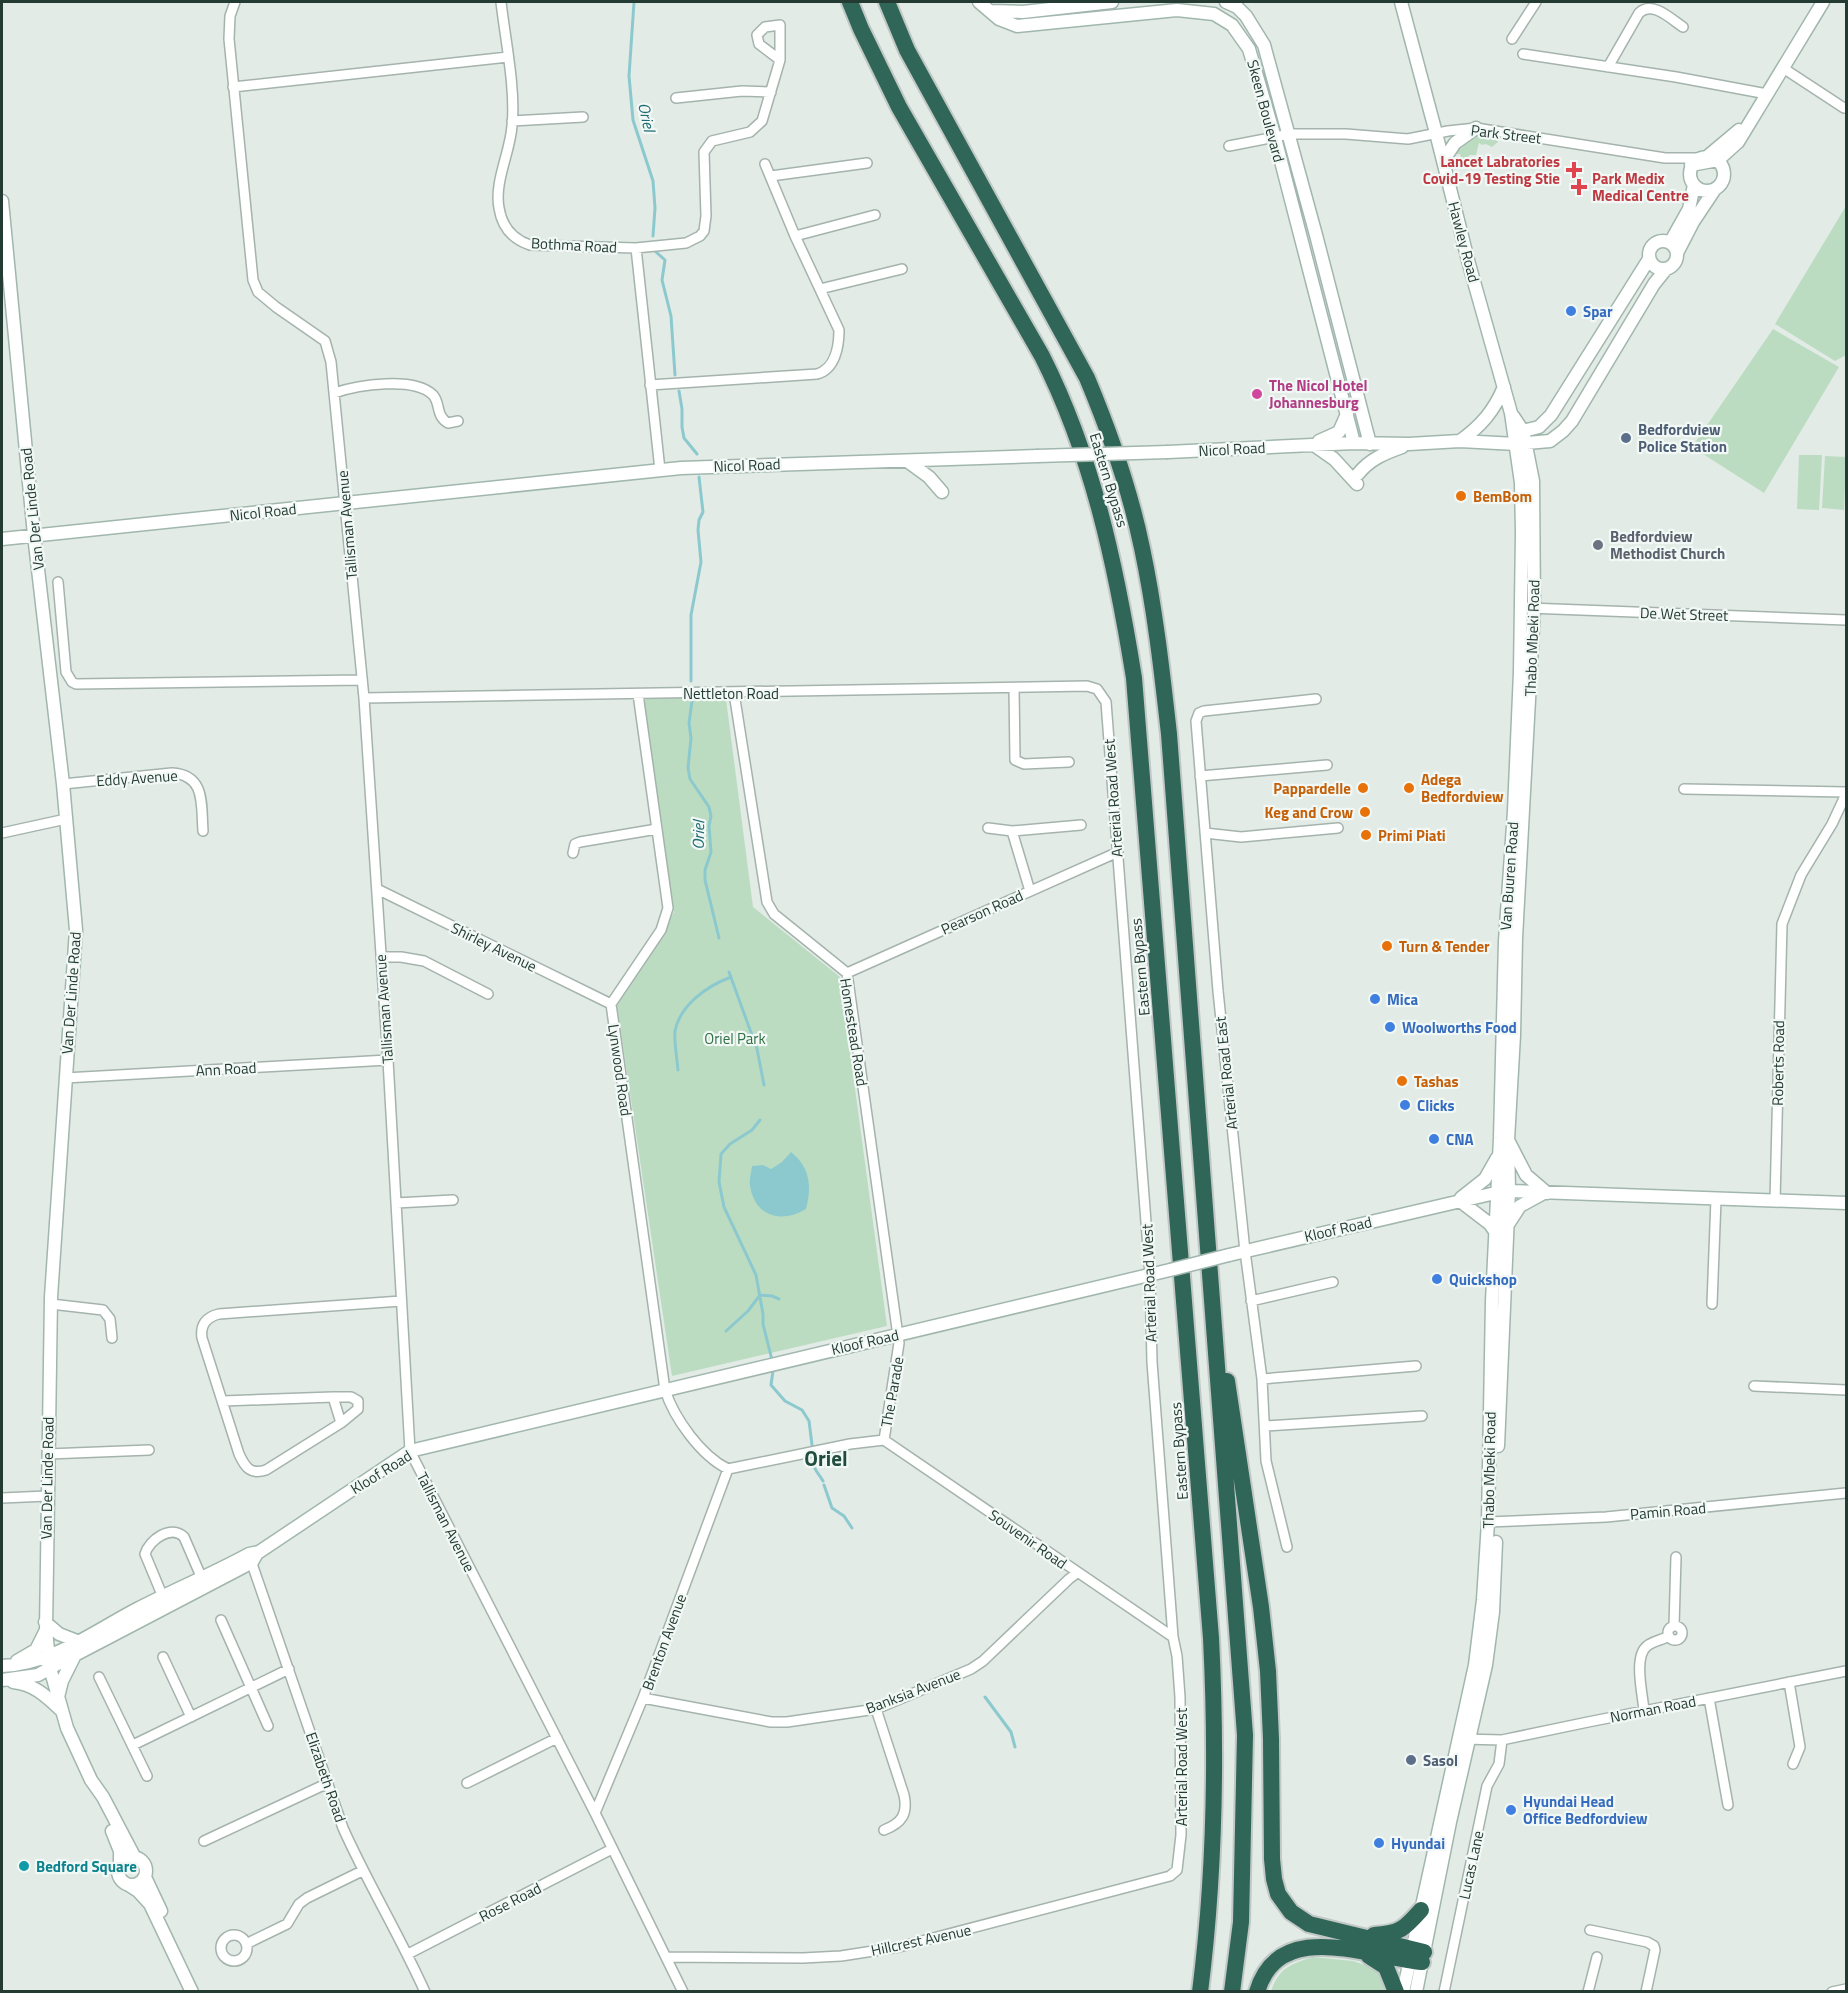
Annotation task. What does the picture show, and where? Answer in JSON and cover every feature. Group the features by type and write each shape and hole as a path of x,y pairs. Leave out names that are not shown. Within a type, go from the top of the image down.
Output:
{"highway":[{"name":"Eastern Bypass","path":"850,2 900,107 1042,356 1059,390 1078,437 1103,516 1122,600 1136,689 1211,1638 1215,1735 1215,1816 1209,1922 1200,1992"},
{"name":"Eastern Bypass","path":"887,2 912,60 1087,378 1106,423 1132,507 1151,595 1169,734 1245,1735 1241,1922 1232,1992"},
{"path":"1211,1298 1233,1412 1244,1504 1262,1607 1271,1738 1274,1879 1278,1894 1291,1912 1309,1924 1352,1943 1375,1958 1386,1967 1393,1979 1396,1992"},
{"path":"1257,1992 1261,1978 1272,1964 1285,1954 1313,1946 1352,1943 1390,1935 1407,1925 1421,1910"},
{"path":"1352,1943 1417,1955"}],"main road":[{"name":"Skeen Boulevard","path":"979,2 1006,23 1017,26 1057,23 1144,7 1214,14 1232,25 1249,49 1275,138 1354,443"},
{"path":"991,11 1023,12 1112,2"},
{"name":"Skeen Boulevard","path":"1226,2 1237,7 1246,16 1264,45 1290,134 1370,444"},
{"name":"Hawley Road","path":"1401,2 1469,264 1519,438"},
{"path":"1674,248 1715,189 1722,183 1724,174 1755,114 1823,2"},
{"path":"1056,9 1057,23"},
{"path":"1715,189 1706,191 1694,185 1690,177 1704,160 1730,139 1755,114"},
{"path":"1443,161 1455,142 1476,128"},
{"path":"1704,160 1728,153 1745,134"},
{"path":"1704,160 1722,165 1724,174"},
{"path":"1524,465 1572,421 1654,284 1666,269 1674,264 1674,248 1689,209 1694,185"},
{"name":"Van Der Linde Road","path":"2,201 34,535 63,784 76,938 51,1304 45,1627 49,1663 75,1748 135,1858"},
{"path":"1302,246 1316,235"},
{"path":"1519,438 1546,422 1649,259 1649,250 1656,243 1665,241 1674,248"},
{"path":"1649,259 1658,269 1666,269"},
{"path":"1460,441 1473,432 1493,410 1504,387"},
{"path":"1562,398 1579,409"},
{"path":"1310,445 1339,432 1347,414"},
{"path":"1519,438 1550,441"},
{"path":"1519,438 1524,465"},
{"name":"Nicol Road","path":"2,539 706,466 1168,452 1354,443 1409,444 1460,441 1495,443 1519,438"},
{"path":"1310,445 1358,479 1366,464 1409,444"},
{"path":"908,461 942,492"},
{"name":"Thabo Mbeki Road","path":"1519,812 1534,496 1524,465"},
{"name":"Thabo Mbeki Road","path":"1519,812 1520,672 1528,608"},
{"name":"Van Buuren Road","path":"1510,940 1519,812"},
{"name":"Thabo Mbeki Road","path":"1416,1992 1421,1910 1488,1651 1493,1604 1495,1376 1503,1192 1514,1035 1510,940"},
{"name":"Thabo Mbeki Road","path":"1503,1192 1499,1153 1510,940"},
{"path":"1499,1153 1485,1179 1458,1202 1501,1230 1520,1206 1545,1193 1526,1175 1508,1140"},
{"name":"Kloof Road","path":"49,1663 76,1654 165,1602 253,1556 410,1451 1245,1251 1503,1192 1846,1203"},
{"name":"Thabo Mbeki Road","path":"1403,1992 1417,1955 1450,1822 1481,1630 1492,1544"},
{"name":"Kloof Road","path":"49,1663 78,1641 165,1602"},
{"path":"3,1666 36,1650 45,1627 78,1641"},
{"path":"60,1705 62,1681 76,1654"},
{"path":"3,1666 49,1663"},
{"path":"2,1681 38,1675 49,1663"},
{"path":"2,1681 30,1685 60,1705"},
{"name":"Van Der Linde Road","path":"91,1780 97,1801 118,1846 120,1864"},
{"path":"192,1992 150,1904 120,1877 118,1870 120,1864 127,1858 135,1858 145,1865 145,1877 200,1992"},
{"path":"127,1884 139,1883 145,1877"}],"street":[{"name":"Tallisman Avenue","path":"235,2 229,26 253,280 258,292 325,340 329,352 334,393 364,698 388,1060 410,1451 595,1813 683,1992"},
{"name":"Bothma Road","path":"501,2 508,57 512,121 498,199 501,219 509,233 522,242 540,246 636,248 660,470"},
{"path":"1512,39 1536,2"},
{"path":"1608,67 1639,13 1647,7 1653,7 1683,27"},
{"path":"1523,54 1767,93"},
{"path":"233,87 508,57"},
{"path":"636,248 686,243 700,236 704,231 706,216 703,161 706,148 716,139 750,132 759,126 765,115 780,60"},
{"path":"1783,68 1844,108"},
{"path":"676,98 742,92 771,92"},
{"path":"512,121 584,117"},
{"name":"Park Street","path":"1229,146 1290,134 1346,134 1408,139 1476,128 1665,158 1678,163 1704,160"},
{"path":"771,176 867,163"},
{"path":"650,385 823,372 832,362 838,343 839,330 795,236 765,164"},
{"path":"795,236 875,215"},
{"path":"820,289 902,269"},
{"path":"334,393 350,388 393,384 418,386 426,389 436,398 443,420 448,423 458,421"},
{"path":"58,582 66,672 76,684 362,680"},
{"name":"De Wet Street","path":"1528,608 1846,620"},
{"name":"Nettleton Road","path":"364,698 1087,686 1097,689"},
{"path":"1014,688 1015,760 1024,764 1069,762"},
{"name":"Arterial Road West","path":"1097,689 1106,702 1150,1274 1152,1362 1173,1637 1180,1697 1181,1835 1177,1870 1170,1876"},
{"name":"Lynwood Road","path":"638,693 668,908 661,930 611,1004 665,1390"},
{"name":"Homestead Road","path":"734,693 767,902 774,914 847,973 898,1334"},
{"name":"Arterial Road East","path":"1287,1547 1266,1461 1262,1379 1245,1251 1218,991 1197,721 1199,713 1316,699"},
{"path":"1200,776 1328,765"},
{"name":"Eddy Avenue","path":"63,784 172,773 185,775 191,778 198,789 203,831"},
{"path":"1683,789 1846,793"},
{"name":"Roberts Road","path":"1774,1201 1782,924 1801,875 1832,824 1846,793"},
{"path":"2,833 66,819"},
{"path":"988,828 1012,831 1081,825"},
{"path":"1205,833 1241,837 1338,828"},
{"path":"573,853 575,844 580,842 657,829"},
{"path":"1012,831 1030,891"},
{"name":"Pearson Road","path":"847,973 1118,852"},
{"name":"Shirley Avenue","path":"377,890 611,1004"},
{"path":"381,957 401,957 424,961 488,994"},
{"name":"Ann Road","path":"65,1078 388,1060"},
{"path":"1712,1304 1716,1199"},
{"path":"396,1203 453,1200"},
{"path":"1251,1301 1333,1282"},
{"path":"223,1401 351,1397 358,1401 358,1409 341,1423 266,1470 250,1471 243,1461 223,1401 202,1338 203,1325 211,1316 401,1301"},
{"path":"51,1304 103,1310 110,1319 112,1338"},
{"name":"The Parade","path":"728,1469 850,1444 884,1440 900,1351 898,1334"},
{"path":"1262,1379 1416,1366"},
{"path":"1754,1386 1846,1390"},
{"path":"665,1390 670,1405 703,1452 717,1464 728,1469"},
{"path":"333,1397 341,1423"},
{"path":"1266,1426 1422,1416"},
{"name":"Souvenir Road","path":"884,1440 1173,1637"},
{"path":"48,1454 149,1450"},
{"name":"Brenton Avenue","path":"595,1813 643,1698 728,1469"},
{"name":"Pamin Road","path":"1492,1522 1645,1514 1846,1493"},
{"path":"2,1498 47,1496"},
{"path":"165,1602 145,1554 148,1545 158,1537 172,1531 180,1533 184,1537 203,1582"},
{"name":"Elizabeth Road","path":"253,1556 343,1828 362,1871 408,1954 425,1992"},
{"path":"1644,1711 1641,1653 1646,1646 1669,1636 1676,1640 1681,1636 1681,1630 1674,1626 1676,1557"},
{"name":"Banksia Avenue","path":"643,1698 771,1722 787,1722 876,1709 978,1665 1077,1573"},
{"path":"221,1620 268,1726"},
{"path":"163,1657 190,1717"},
{"path":"133,1745 289,1669"},
{"name":"Norman Road","path":"1464,1739 1502,1740 1846,1671"},
{"path":"99,1677 147,1776"},
{"path":"1789,1682 1800,1747 1793,1764"},
{"path":"1709,1698 1728,1805"},
{"path":"876,1709 904,1795 906,1808 902,1819 896,1825 884,1830"},
{"path":"467,1783 557,1738"},
{"name":"Lucas Lane","path":"1444,1992 1487,1786 1499,1764 1502,1740"},
{"path":"204,1841 328,1783"},
{"name":"Rose Road","path":"408,1954 612,1849"},
{"path":"246,1944 283,1926 299,1904 307,1898 362,1871"},
{"name":"Hillcrest Avenue","path":"666,1957 803,1958 841,1956 899,1947 1170,1876"},
{"path":"1590,1930 1647,1942 1654,1946 1646,1992"},
{"path":"1588,1992 1597,1957"},
{"path":"1832,1992 1846,1990"}],"green space":[{"path":"1479,132 1488,133 1498,142 1492,147 1479,143 1476,155 1469,155 1468,164 1463,165 1460,154 1455,154 1454,145"},
{"path":"1846,206 1846,355 1835,361 1775,324"},
{"path":"1773,329 1839,367 1764,493 1692,447"},
{"path":"1799,455 1822,455 1819,510 1797,509"},
{"path":"1825,456 1846,457 1844,510 1822,508"},
{"name":"Oriel Park","path":"642,696 726,699 753,907 840,977 887,1326 672,1376 617,1005 674,912"},
{"path":"1313,1957 1353,1961 1382,1971 1389,1992 1271,1992 1277,1977 1286,1968"}],"water":[{"path":"791,1152 802,1164 808,1178 809,1192 806,1209 788,1216 771,1215 757,1205 753,1197 750,1184 752,1166 763,1165 771,1169"}],"waterway":[{"name":"Oriel","path":"634,2 629,76 633,120 653,181 655,208 653,236"},
{"name":"Oriel","path":"656,252 665,260 662,280 671,316 675,375"},
{"path":"679,391 684,438 697,454"},
{"name":"Oriel","path":"691,681 691,615 701,562 698,530 703,512 699,477"},
{"name":"Oriel","path":"692,701 688,768 690,779 709,807 711,816 709,826 711,852 705,870 705,880 719,938"},
{"path":"729,972 757,1049 764,1085"},
{"path":"678,1070 675,1031 682,1013 704,991 731,977"},
{"path":"760,1120 752,1130 730,1144 721,1154 719,1182 724,1207 756,1275 763,1324 772,1360"},
{"path":"726,1331 748,1311 760,1295 779,1299"},
{"path":"773,1371 771,1385 785,1401 802,1410 809,1421 812,1445"},
{"path":"814,1458 815,1468 823,1481"},
{"path":"824,1485 832,1508 844,1516 852,1528"},
{"path":"985,1697 1011,1732 1015,1747"}],"place":[{"name":"Lancet Labratories Covid-19 Testing Stie","path":"1574,170"},
{"name":"Park Medix Medical Centre","path":"1579,187"},
{"name":"Spar","path":"1571,311"},
{"name":"The Nicol Hotel Johannesburg","path":"1257,394"},
{"name":"Bedfordview Police Station","path":"1626,438"},
{"name":"BemBom","path":"1461,496"},
{"name":"Bedfordview Methodist Church","path":"1598,545"},
{"name":"Pappardelle","path":"1363,788"},
{"name":"Adega Bedfordview","path":"1409,788"},
{"name":"Keg and Crow","path":"1365,812"},
{"name":"Primi Piati","path":"1366,835"},
{"name":"Turn & Tender","path":"1387,946"},
{"name":"Mica","path":"1375,999"},
{"name":"Woolworths Food","path":"1390,1027"},
{"name":"Tashas","path":"1402,1081"},
{"name":"Clicks","path":"1405,1105"},
{"name":"CNA","path":"1434,1139"},
{"name":"Quickshop","path":"1437,1279"},
{"name":"Sasol","path":"1411,1760"},
{"name":"Hyundai Head Office Bedfordview","path":"1511,1810"},
{"name":"Hyundai","path":"1379,1843"},
{"name":"Bedford Square","path":"24,1866"}],"district":[{"name":"Oriel","path":"826,1458"}]}
